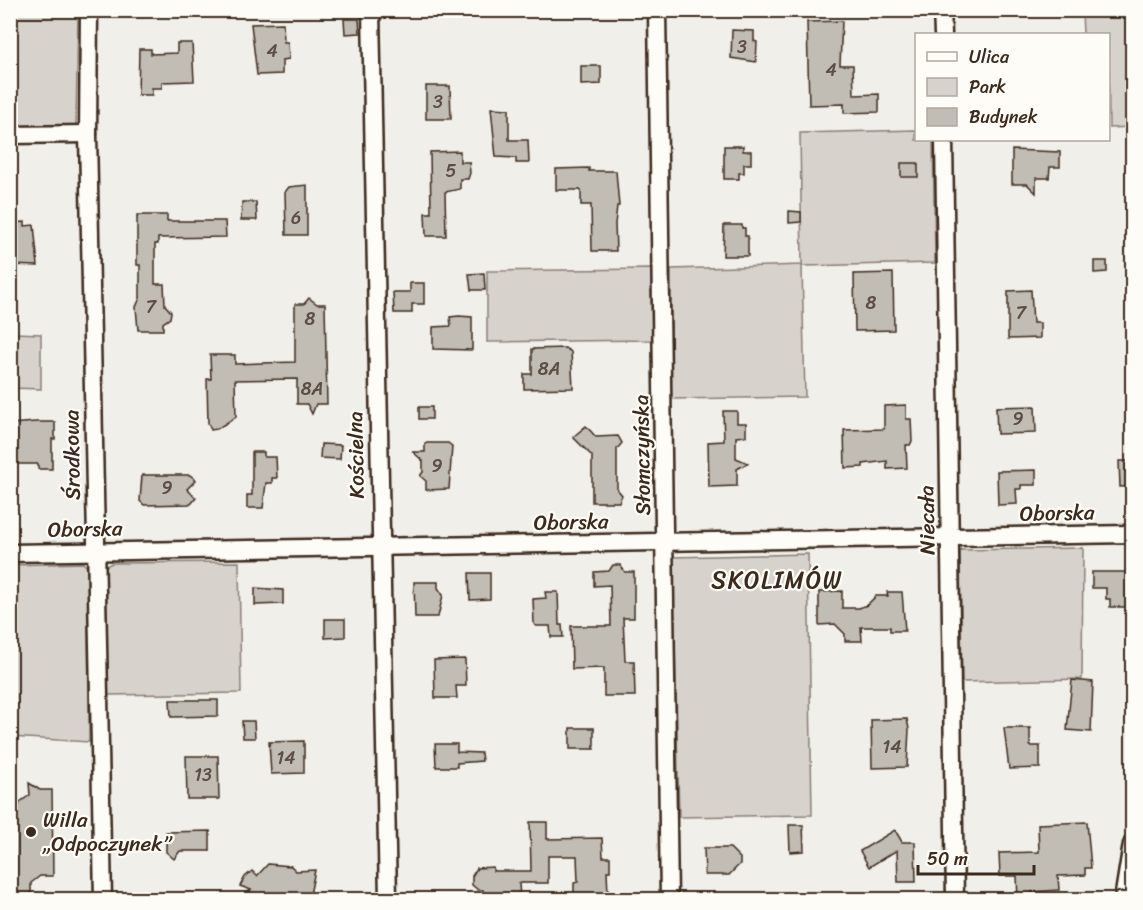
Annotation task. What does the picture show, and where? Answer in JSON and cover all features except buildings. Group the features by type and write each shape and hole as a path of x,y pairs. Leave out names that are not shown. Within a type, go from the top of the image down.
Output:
{"street":[{"name":"Środkowa","path":"89,10 88,134 103,900"},
{"name":"Kościelna","path":"372,10 388,900"},
{"name":"Słomczyńska","path":"657,10 669,900"},
{"path":"942,10 942,33"},
{"path":"10,135 88,134"},
{"name":"Niecała","path":"944,141 955,900"},
{"name":"Oborska","path":"10,553 666,544 1132,534"},
{"path":"1123,900 1132,844"}],"green space":[{"path":"10,11 78,11 76,125 11,126"},
{"path":"1082,11 1132,11 1132,127 1110,128 1110,33 1083,33"},
{"path":"915,130 915,141 933,141 935,263 802,266 805,397 671,399 671,269 802,265 800,133"},
{"path":"651,269 652,340 487,342 487,271"},
{"path":"13,333 41,334 41,389 12,388"},
{"path":"1083,548 1082,679 962,682 960,550"},
{"path":"808,554 812,815 679,817 673,557"},
{"path":"239,562 241,693 108,695 106,566 112,563"},
{"path":"83,563 88,568 89,742 11,737 11,565"}],"place":[{"name":"Willa „Odpoczynek”","path":"31,832"}],"district":[{"name":"SKOLIMÓW","path":"777,580"}]}
